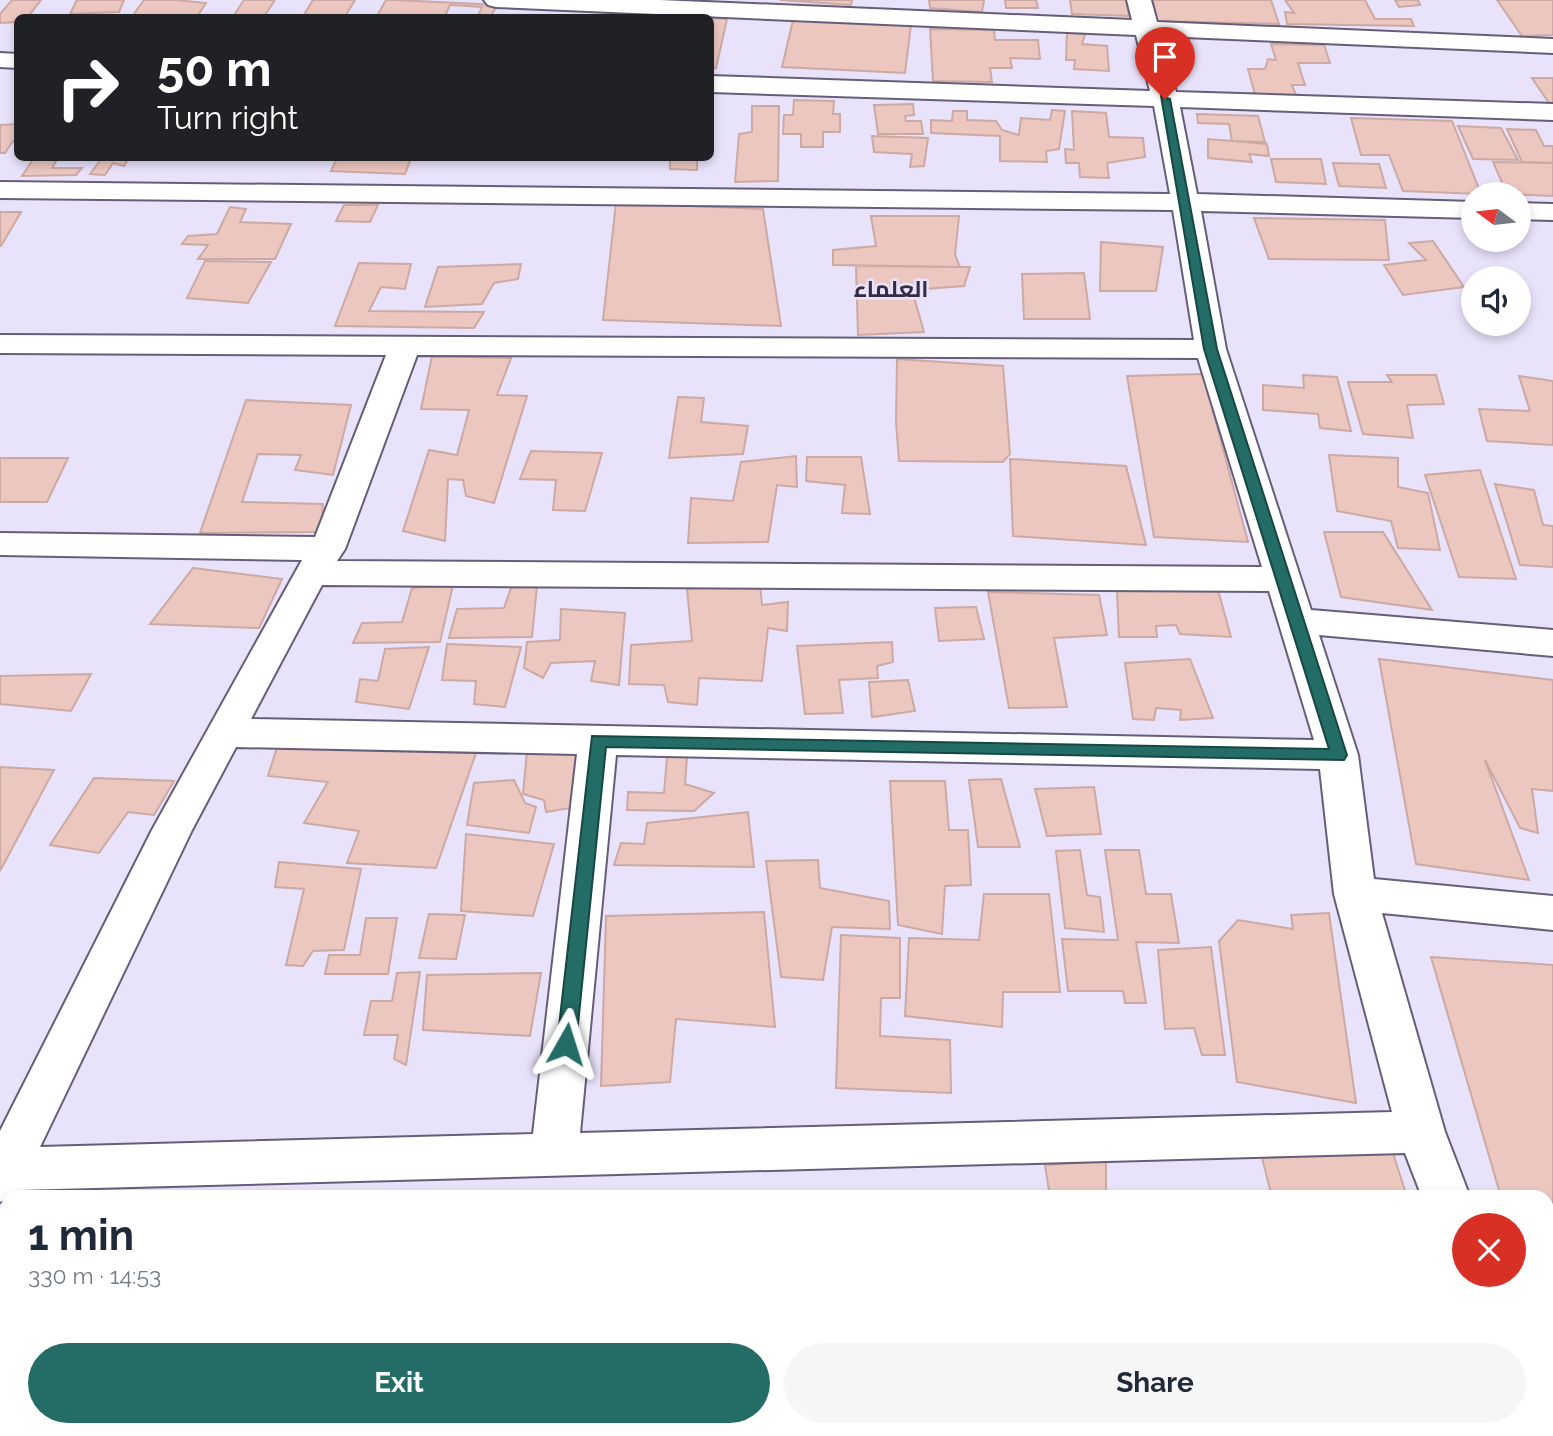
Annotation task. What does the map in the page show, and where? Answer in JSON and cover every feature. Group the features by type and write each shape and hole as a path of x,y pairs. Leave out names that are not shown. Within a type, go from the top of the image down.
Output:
{"street":[{"path":"496,0 1143,15 1553,46"},
{"path":"1143,15 1165,99 1211,349 1339,755 1355,894 1421,1132 1443,1190"},
{"path":"714,84 1553,112"},
{"path":"0,190 1185,202 1461,210"},
{"path":"1531,211 1553,212"},
{"path":"0,344 1211,349"},
{"path":"405,346 320,561 172,830 3,1175 554,1155 1421,1132"},
{"path":"0,544 320,561 1283,579"},
{"path":"1296,621 1553,643"},
{"path":"225,733 1339,755"},
{"path":"554,1155 598,741"},
{"path":"1355,894 1553,913"}],"building":[{"path":"12,0 41,0 30,14 14,14 14,22 0,23 0,14"},
{"path":"77,0 124,0 119,12 70,14"},
{"path":"144,0 206,3 199,14 134,14"},
{"path":"244,0 275,0 266,14 235,14"},
{"path":"313,0 355,0 346,14 304,14"},
{"path":"386,0 497,5 492,14 479,14 482,7 450,5 446,14 378,14"},
{"path":"780,0 852,0 851,5"},
{"path":"929,0 984,0 982,12 930,8"},
{"path":"1005,0 1036,0 1038,8 1006,8"},
{"path":"1070,0 1126,0 1129,16 1072,14"},
{"path":"1153,0 1271,0 1279,24 1157,21"},
{"path":"1285,0 1365,0 1375,19 1411,19 1414,26 1287,24 1285,12 1294,13"},
{"path":"1395,0 1418,0 1420,5 1399,7"},
{"path":"1497,0 1553,0 1553,35 1522,36"},
{"path":"714,18 727,19 716,68"},
{"path":"793,20 911,25 905,73 782,67"},
{"path":"930,29 994,30 995,40 1038,40 1040,59 1010,58 1012,68 990,68 992,82 933,81"},
{"path":"1067,31 1085,35 1082,44 1107,46 1109,71 1074,69 1075,60 1066,60"},
{"path":"1271,44 1324,45 1330,63 1298,63 1305,85 1292,85 1296,95 1255,94 1248,69 1265,69 1268,59 1276,60"},
{"path":"1532,78 1553,78 1553,106 1551,106"},
{"path":"794,100 834,101 833,114 840,114 840,132 823,132 823,147 801,147 801,134 783,134 784,115 793,115"},
{"path":"913,104 914,115 905,116 906,121 921,121 923,134 878,134 874,105"},
{"path":"752,106 779,106 778,181 735,182 739,134 752,132"},
{"path":"1052,110 1065,111 1059,149 1046,151 1047,162 1000,161 1000,136 931,133 931,120 952,121 953,111 967,111 967,120 996,121 1002,130 1019,135 1021,118 1050,120"},
{"path":"1072,111 1106,113 1109,137 1143,138 1145,157 1107,163 1109,178 1080,177 1079,163 1066,163 1065,149 1074,150"},
{"path":"1197,114 1258,116 1265,142 1232,141 1229,124 1198,123"},
{"path":"1351,118 1452,121 1476,182 1461,182 1461,193 1403,191 1389,155 1361,155"},
{"path":"14,124 14,141 5,153 0,153 0,125"},
{"path":"1458,126 1501,128 1518,160 1473,159"},
{"path":"1507,129 1536,130 1544,146 1553,146 1553,163 1522,162"},
{"path":"872,136 928,138 924,166 910,167 912,154 874,152"},
{"path":"1208,139 1267,144 1269,156 1249,154 1252,162 1208,158"},
{"path":"1271,159 1321,159 1326,184 1276,182"},
{"path":"32,161 56,161 52,168 82,168 76,175 22,176"},
{"path":"100,161 127,161 124,166 113,163 105,175 90,174"},
{"path":"336,161 410,161 405,174 331,171"},
{"path":"670,161 697,161 697,170 670,169"},
{"path":"1493,162 1553,163 1553,196 1531,195 1531,182 1502,182"},
{"path":"1333,163 1379,164 1386,188 1339,186"},
{"path":"616,203 763,209 781,326 603,320"},
{"path":"344,205 378,205 370,222 336,221"},
{"path":"230,207 246,209 240,222 291,224 275,259 198,259 208,245 182,244 188,236 217,234"},
{"path":"0,212 21,212 1,246 0,246"},
{"path":"871,216 959,216 955,255 960,267 833,265 833,250 876,246"},
{"path":"1254,218 1385,220 1389,260 1269,259"},
{"path":"1433,241 1461,283 1461,287 1403,295 1384,265 1426,260 1409,243"},
{"path":"1101,242 1163,247 1156,291 1100,291"},
{"path":"205,261 271,262 248,303 187,298"},
{"path":"359,263 411,264 405,289 381,287 369,311 484,312 474,328 335,326"},
{"path":"521,264 518,279 494,283 482,304 425,307 438,267"},
{"path":"856,266 970,267 964,286 912,290 924,332 858,335"},
{"path":"1084,273 1090,319 1024,319 1022,274"},
{"path":"432,356 511,358 497,395 527,396 494,503 466,496 463,480 448,479 445,541 403,531 429,450 457,455 469,410 421,409"},
{"path":"897,359 1003,366 1010,454 1003,462 899,461 896,422"},
{"path":"1203,374 1248,542 1154,537 1127,376"},
{"path":"1303,375 1337,377 1351,431 1320,428 1318,414 1263,410 1263,385 1304,388"},
{"path":"1387,375 1436,375 1444,404 1407,405 1413,438 1363,434 1348,382 1392,382"},
{"path":"1519,376 1553,381 1553,445 1487,441 1479,409 1530,411"},
{"path":"678,397 704,398 701,422 748,426 743,454 669,458"},
{"path":"246,400 351,405 333,475 295,470 301,455 258,454 242,502 323,504 321,532 200,533"},
{"path":"531,451 602,453 585,511 553,510 556,480 520,479"},
{"path":"1329,455 1398,458 1398,487 1428,493 1440,550 1398,548 1391,521 1337,511"},
{"path":"796,456 797,487 777,485 768,542 688,543 691,498 733,501 741,462"},
{"path":"807,457 861,457 870,514 842,513 845,485 806,481"},
{"path":"0,458 68,458 47,502 0,502"},
{"path":"1010,459 1126,466 1146,545 1013,536"},
{"path":"1480,470 1516,579 1459,577 1425,475"},
{"path":"1495,484 1534,490 1543,525 1553,526 1553,567 1520,565"},
{"path":"1324,532 1383,532 1432,610 1341,597"},
{"path":"193,568 282,579 259,628 150,624"},
{"path":"760,584 762,605 788,602 787,631 768,628 762,681 699,678 697,705 668,702 664,685 629,684 631,645 692,641 687,589"},
{"path":"453,585 440,642 353,643 362,623 402,622 412,588"},
{"path":"537,586 532,637 449,638 457,609 504,608 511,588"},
{"path":"1218,590 1231,637 1180,634 1176,625 1156,626 1157,637 1119,637 1117,591"},
{"path":"988,592 1099,595 1107,635 1054,638 1067,707 1009,708"},
{"path":"976,607 984,639 939,641 935,608"},
{"path":"561,609 625,613 619,685 591,681 595,661 551,663 543,678 524,668 527,642 560,640"},
{"path":"892,642 893,662 877,666 878,678 839,680 843,713 805,714 797,646"},
{"path":"447,644 521,647 505,707 474,704 476,681 442,680"},
{"path":"429,647 409,709 356,702 360,679 378,681 385,649"},
{"path":"1190,659 1213,718 1180,720 1181,710 1156,708 1154,720 1133,719 1125,663"},
{"path":"1379,659 1553,680 1553,791 1532,789 1538,833 1520,828 1485,760 1529,880 1416,864"},
{"path":"91,674 71,711 0,704 0,676"},
{"path":"908,680 915,711 872,717 869,682"},
{"path":"278,744 476,753 436,868 347,863 359,831 304,823 328,782 268,776"},
{"path":"585,749 577,807 546,812 544,800 523,794 527,751"},
{"path":"667,757 687,757 685,784 714,793 694,811 627,810 628,792 664,793"},
{"path":"0,767 54,770 0,871"},
{"path":"94,778 174,781 154,815 128,812 99,853 50,845"},
{"path":"1001,779 1020,847 978,847 969,780"},
{"path":"514,780 525,803 536,807 529,833 467,825 474,783"},
{"path":"890,781 945,781 949,830 968,830 971,885 945,886 942,934 898,925"},
{"path":"1094,787 1101,834 1047,836 1035,789"},
{"path":"748,812 754,867 614,865 621,843 644,844 647,823"},
{"path":"466,834 554,844 533,916 461,911"},
{"path":"1080,850 1087,895 1100,897 1104,932 1065,928 1056,851"},
{"path":"1105,850 1139,850 1146,894 1171,894 1179,943 1136,942 1146,1003 1125,1003 1123,991 1068,991 1062,939 1118,940"},
{"path":"818,860 820,888 889,901 890,929 832,927 823,980 781,977 766,861"},
{"path":"279,862 361,869 344,950 313,951 303,966 286,965 304,889 275,887"},
{"path":"984,894 1049,894 1060,992 1003,992 1002,1027 905,1016 909,938 979,940"},
{"path":"764,912 775,1027 676,1019 670,1082 601,1086 606,916"},
{"path":"1329,913 1356,1103 1237,1082 1219,941 1238,920 1293,929 1291,915"},
{"path":"429,914 465,915 456,959 419,958"},
{"path":"366,918 397,918 388,974 325,974 329,955 360,955"},
{"path":"841,935 900,938 900,998 881,998 880,1036 950,1040 951,1093 836,1088"},
{"path":"1211,947 1225,1055 1202,1055 1194,1028 1165,1029 1158,950"},
{"path":"1431,957 1553,965 1553,1190 1499,1190"},
{"path":"420,972 406,1065 394,1059 398,1035 364,1035 371,1001 392,1001 397,973"},
{"path":"541,973 530,1036 423,1030 427,975"},
{"path":"1393,1153 1405,1190 1270,1190 1262,1158"},
{"path":"1106,1161 1106,1190 1049,1190 1045,1165"}],"district":[{"name":"العلماء","path":"891,288"}],"route":[{"path":"566,1044 598,741 1339,755 1211,349 1165,99"}]}
